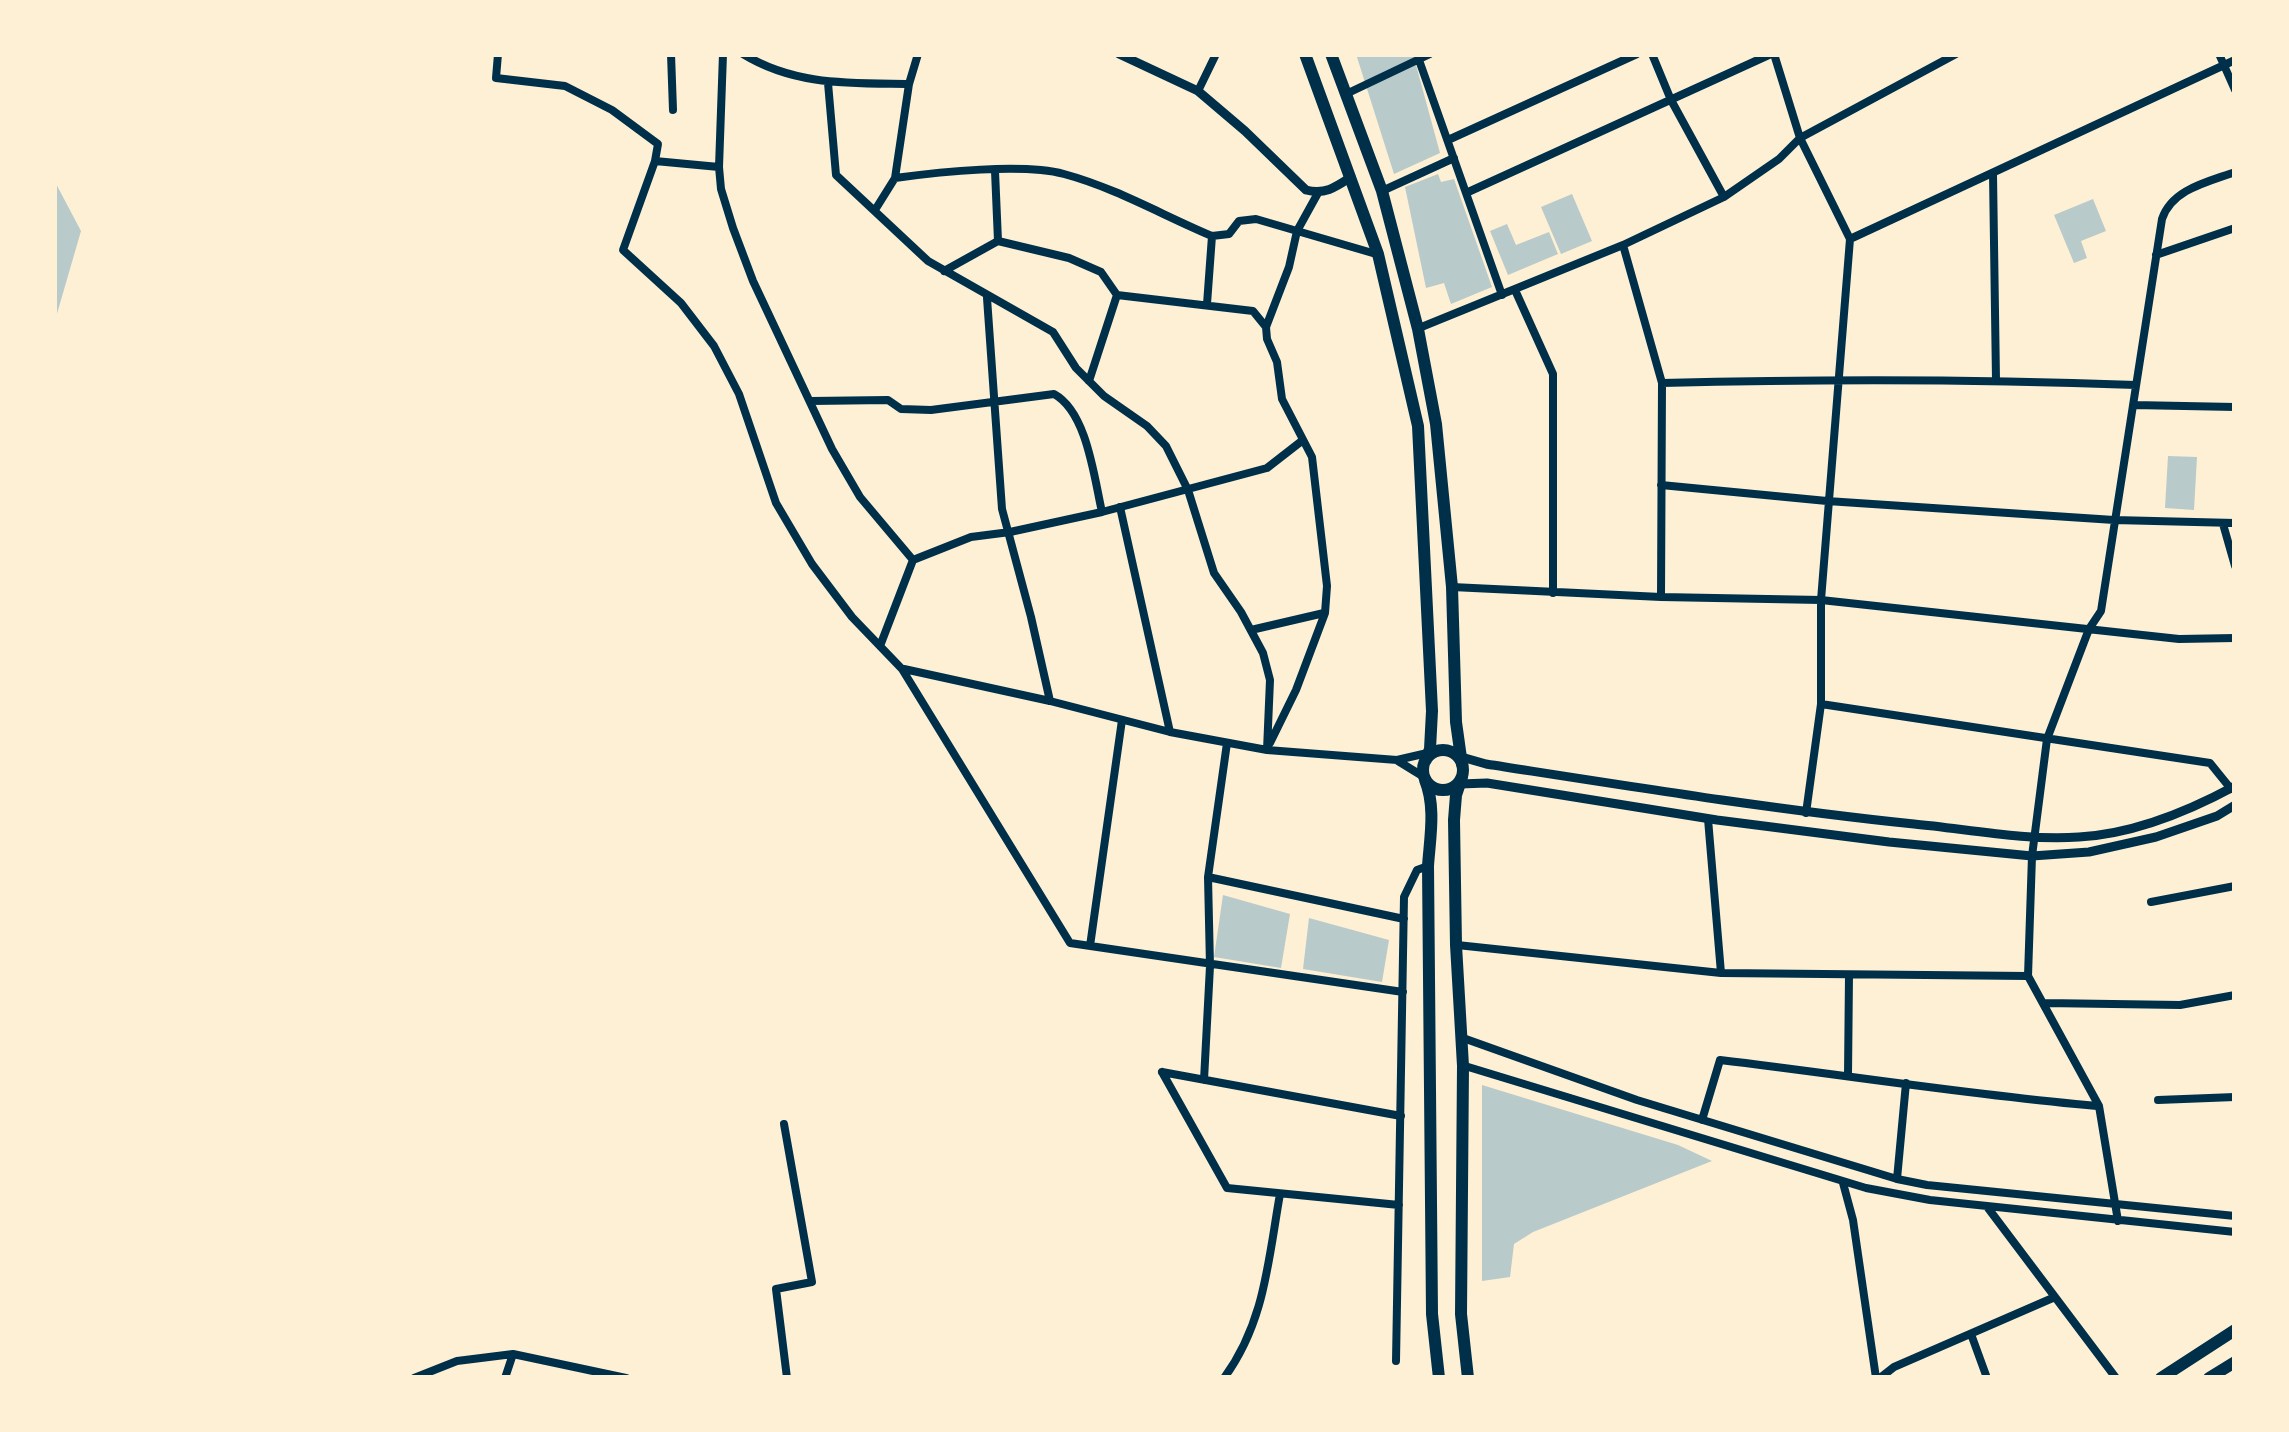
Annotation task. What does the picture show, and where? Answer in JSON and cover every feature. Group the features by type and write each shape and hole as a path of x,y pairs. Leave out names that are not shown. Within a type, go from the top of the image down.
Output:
{"main road":[{"path":"1305,54 1378,254 1418,426 1432,711 1424,778 1431,813 1427,866 1432,1314 1439,1378"},
{"path":"1331,54 1382,191 1418,329 1436,424 1452,587 1459,770 1455,805 1463,1066 1461,1314 1468,1378"},
{"path":"1430,755 1459,770"},
{"path":"1424,778 1435,789 1449,789 1459,770"},
{"path":"2161,1378 2235,1330"},
{"path":"2209,1378 2235,1362"}],"street":[{"path":"498,54 496,78 565,86 612,110 658,144 623,250 681,303 714,346 739,394 776,502 812,564 852,617 902,669 1070,943 1403,992"},
{"path":"671,54 674,110"},
{"path":"723,54 718,167 733,228 832,449 852,485 913,560"},
{"path":"743,54 783,72 828,83 909,84"},
{"path":"874,210 896,178 909,84 918,54"},
{"path":"1119,54 1198,92 1306,190 1333,189 1351,177"},
{"path":"1198,92 1216,54"},
{"path":"1346,94 1430,54"},
{"path":"1448,140 1637,54"},
{"path":"1652,54 1671,100 1724,197"},
{"path":"1466,193 1773,54 1800,138 1850,239 1827,501 1821,704 1806,813"},
{"path":"1418,329 1623,245 1724,197 1779,159 1800,138 1956,54"},
{"path":"2219,54 2235,90"},
{"path":"1419,60 1502,295"},
{"path":"1850,239 2235,60"},
{"path":"828,83 836,175 928,261 1053,332 1076,368 1104,397 1147,426 1166,446 1188,490 1214,573 1263,653 1270,680 1267,750"},
{"path":"1382,191 1454,158"},
{"path":"655,161 718,167"},
{"path":"896,178 1023,170 1060,173 1212,236 1229,234 1239,221 1256,218 1378,254"},
{"path":"995,171 998,241"},
{"path":"2118,1221 2099,1106 2029,976 2032,856 2047,739 2089,628 2101,610 2162,219 2170,202 2188,190 2235,172"},
{"path":"1994,174 1996,380"},
{"path":"1267,750 1325,613 1328,586 1312,457 1282,399 1266,327 1297,231 1318,193"},
{"path":"2156,255 2235,228"},
{"path":"1207,304 1212,236"},
{"path":"944,271 998,241 1069,258 1101,272 1117,295 1253,311 1266,327"},
{"path":"1623,245 1662,383 1661,597"},
{"path":"1515,290 1553,374 1553,592"},
{"path":"1089,381 1117,295"},
{"path":"987,297 1002,509 1050,701"},
{"path":"1662,383 1840,379 2136,385"},
{"path":"811,400 888,400 901,409 931,410 1054,394 1068,402 1088,448 1102,512"},
{"path":"2133,405 2235,407"},
{"path":"880,646 913,560 971,537 1102,512 1267,468 1303,440"},
{"path":"1661,485 1827,501 2235,523"},
{"path":"1120,507 1170,732"},
{"path":"2222,524 2235,566"},
{"path":"1452,587 1821,600 2179,639 2235,638"},
{"path":"1250,630 1325,613"},
{"path":"902,669 1267,750 1396,760 1430,755"},
{"path":"1821,704 2210,763 2233,787 2141,826 2079,837 1806,813 1486,764 1459,770 1466,782 1708,819 2032,856 2090,852 2156,837 2235,805"},
{"path":"1090,946 1122,720"},
{"path":"1204,1080 1210,966 1208,877 1227,743"},
{"path":"1396,760 1424,778"},
{"path":"1708,819 1721,973"},
{"path":"1396,1361 1405,919 1407,888 1417,870 1427,866"},
{"path":"1208,877 1405,919"},
{"path":"2151,902 2235,886"},
{"path":"1456,945 1721,973 2029,976"},
{"path":"1848,1075 1850,975"},
{"path":"2043,1004 2180,1005 2235,995"},
{"path":"1460,1038 1702,1120 1897,1179 2235,1216"},
{"path":"1702,1120 1720,1060 2099,1106"},
{"path":"1463,1066 1843,1181 1930,1200 2235,1232"},
{"path":"1399,1205 1227,1188 1162,1072 1400,1116"},
{"path":"1897,1179 1906,1083"},
{"path":"2158,1100 2235,1097"},
{"path":"784,1124 812,1282 776,1289 788,1378"},
{"path":"1843,1181 1878,1378 2055,1297"},
{"path":"1225,1378 1259,1313 1280,1194"},
{"path":"1987,1206 2116,1378"},
{"path":"1971,1334 1987,1378"},
{"path":"505,1378 513,1354"},
{"path":"414,1378 458,1360 513,1354 626,1378"}],"shaded area":[{"path":"1356,54 1413,54 1440,153 1394,174"},
{"path":"1438,174 1441,182 1454,179 1492,287 1451,304 1444,283 1426,288 1405,187"},
{"path":"54,180 81,231 54,324"},
{"path":"1572,194 1592,241 1561,254 1541,207"},
{"path":"2093,199 2106,231 2081,241 2087,258 2074,263 2054,215"},
{"path":"1507,224 1516,245 1549,232 1558,254 1508,275 1490,231"},
{"path":"2168,456 2197,457 2194,510 2165,508"},
{"path":"1223,895 1290,914 1281,968 1214,957"},
{"path":"1309,918 1389,940 1382,982 1303,969"},
{"path":"1482,1085 1678,1145 1712,1161 1533,1232 1514,1244 1510,1277 1482,1281"}]}
